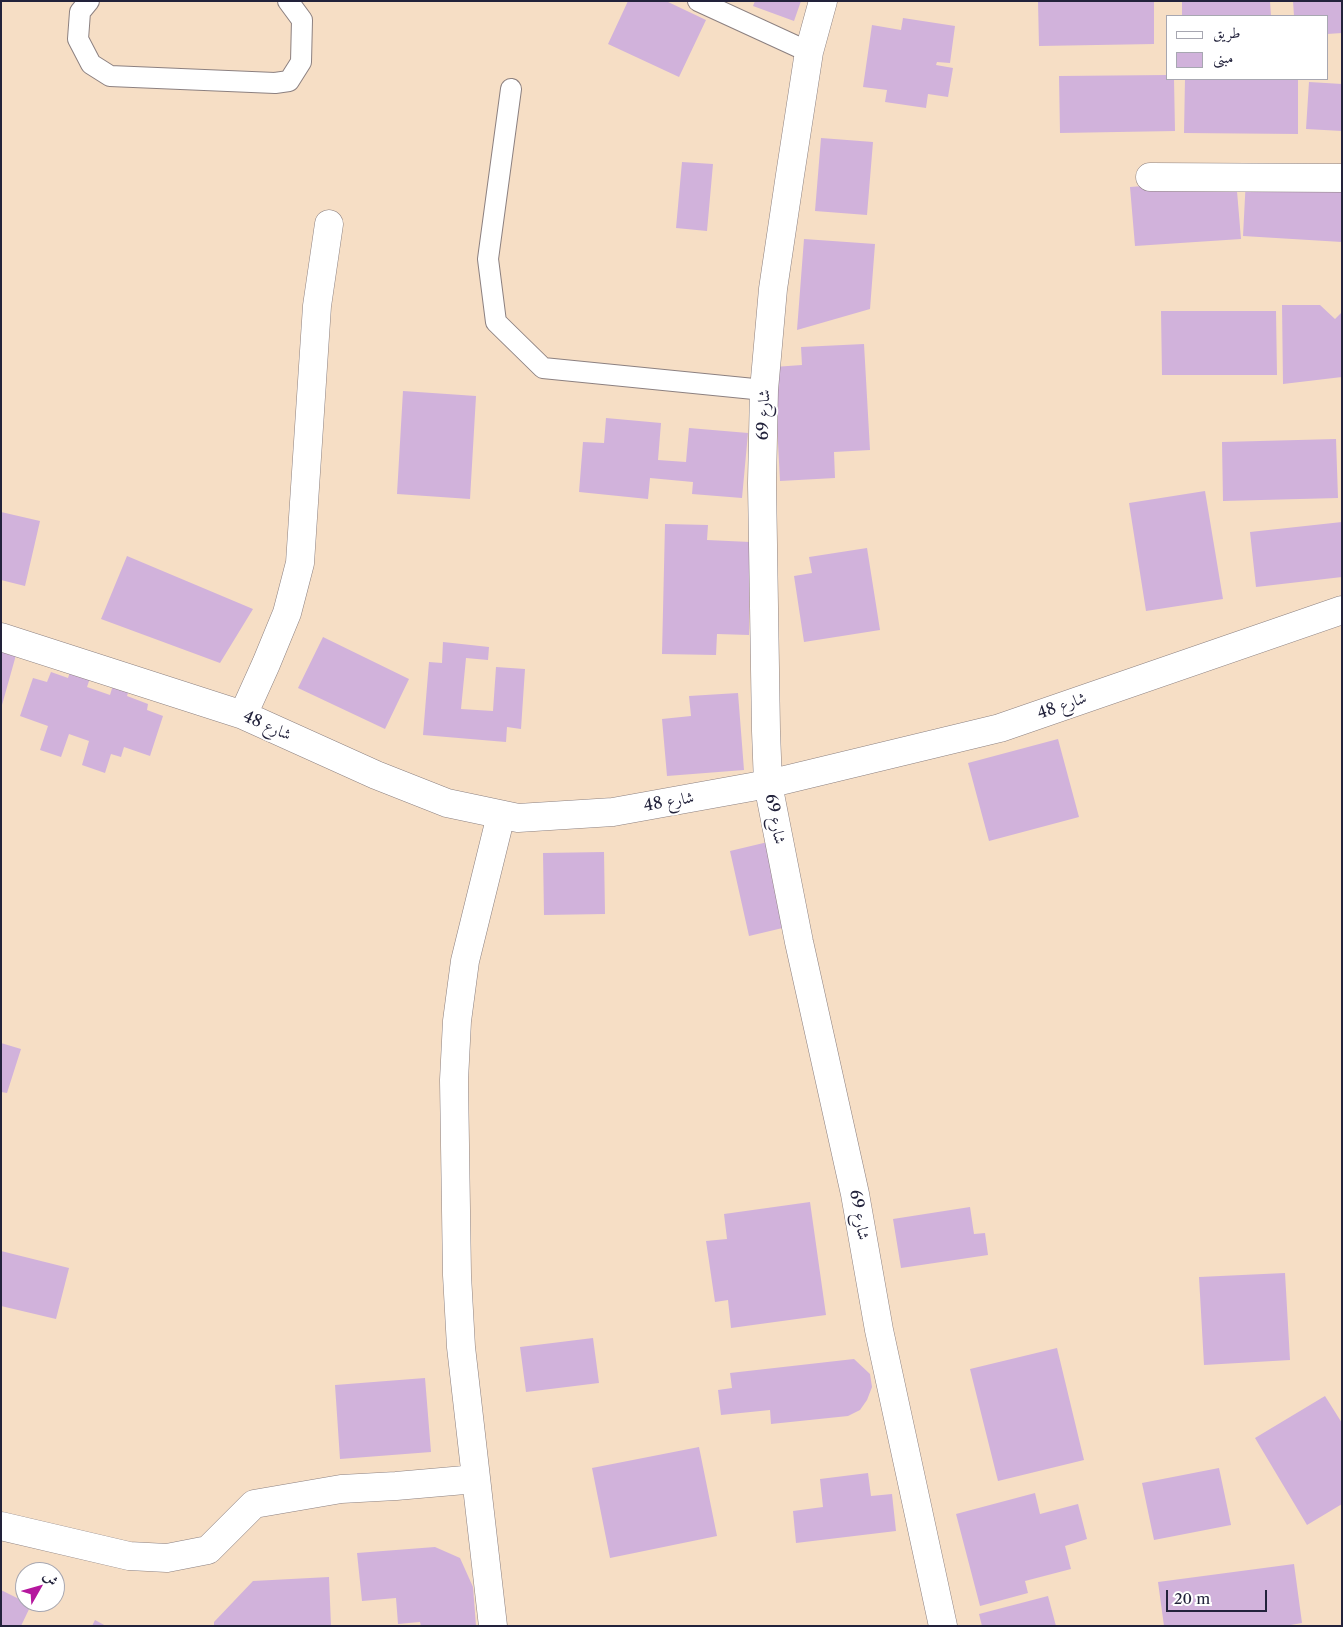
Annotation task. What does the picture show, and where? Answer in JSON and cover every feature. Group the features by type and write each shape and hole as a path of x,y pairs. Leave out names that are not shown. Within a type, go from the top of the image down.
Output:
{"street":[{"name":"شارع 69","path":"823,1 809,52 773,289 764,390 762,483 768,784 799,942 855,1194 879,1330 943,1626"},
{"path":"1150,177 1342,178"},
{"path":"243,715 286,613 300,563 317,306 329,224"},
{"name":"شارع 48","path":"1,637 243,715 376,776 448,802 510,816 613,812 768,784 1000,728 1342,610"},
{"path":"493,1626 461,1347 457,1275 454,1080 456,1021 465,961 510,816"},
{"path":"509,1626 476,1345 472,1275 468,1080 472,1022 480,964 494,907 510,816"},
{"path":"1,1526 129,1556 167,1558 208,1550 254,1504 341,1489 476,1479"}],"lane":[{"path":"90,1 80,12 78,39 91,64 110,76 275,83 289,81 301,62 302,20 288,1"},
{"path":"698,1 809,52"},
{"path":"511,89 488,259 496,322 543,368 764,390"}],"building":[{"path":"628,1 666,1 706,20 679,77 608,44"},
{"path":"755,1 801,1 794,21 753,6"},
{"path":"1038,1 1154,1 1154,44 1039,46"},
{"path":"1182,1 1270,1 1271,15 1182,15"},
{"path":"1293,1 1342,1 1342,33 1328,34 1328,15 1294,15"},
{"path":"903,18 955,26 950,63 937,62 936,65 953,68 948,97 928,94 926,108 885,102 887,90 863,87 872,25 901,30"},
{"path":"1166,75 1166,80 1174,80 1175,131 1060,133 1059,76"},
{"path":"1185,80 1298,80 1298,134 1184,133"},
{"path":"1309,82 1342,84 1342,131 1306,129"},
{"path":"821,138 873,142 867,215 815,211"},
{"path":"682,162 713,164 707,231 676,228"},
{"path":"1246,178 1342,183 1342,242 1243,236"},
{"path":"1236,179 1241,239 1135,246 1130,187"},
{"path":"804,239 875,244 870,309 797,330"},
{"path":"1282,305 1320,305 1335,319 1342,312 1342,377 1283,384"},
{"path":"1161,311 1276,311 1277,375 1162,375"},
{"path":"864,344 870,450 834,452 835,478 780,481 774,367 802,365 801,347"},
{"path":"403,391 476,396 470,499 397,494"},
{"path":"606,418 661,423 658,460 686,462 689,428 748,433 742,498 692,494 693,482 650,478 648,499 579,492 583,442 604,443"},
{"path":"1336,439 1338,498 1223,501 1222,442"},
{"path":"1205,491 1223,599 1146,611 1129,503"},
{"path":"1,512 40,521 25,586 1,580"},
{"path":"1342,522 1342,577 1256,587 1250,532"},
{"path":"665,524 708,525 707,540 750,542 749,635 717,634 716,655 662,654"},
{"path":"867,548 880,630 804,642 794,576 812,573 809,557"},
{"path":"127,556 253,609 220,663 101,619"},
{"path":"323,637 409,679 385,729 298,688"},
{"path":"443,642 489,647 488,660 466,658 461,709 493,711 496,667 525,669 521,729 507,727 506,742 423,735 429,662 442,663"},
{"path":"1,650 16,655 2,705 1,705"},
{"path":"51,672 68,678 70,672 90,678 87,687 110,695 113,685 129,690 127,696 148,704 147,710 163,716 150,756 124,747 121,757 111,754 105,773 82,765 89,741 69,734 61,757 40,750 48,726 20,716 33,678 47,682"},
{"path":"738,693 744,770 667,776 662,719 691,716 689,696"},
{"path":"1058,739 1079,817 989,841 968,763"},
{"path":"772,841 791,926 749,936 730,851"},
{"path":"604,852 605,914 544,915 543,853"},
{"path":"1,1043 21,1049 7,1093 1,1092"},
{"path":"810,1202 826,1315 731,1328 728,1300 715,1302 706,1241 727,1239 724,1214"},
{"path":"970,1207 974,1234 985,1233 988,1255 901,1268 893,1219"},
{"path":"1,1251 69,1268 56,1319 1,1306"},
{"path":"1285,1273 1290,1360 1204,1365 1199,1277"},
{"path":"593,1338 599,1383 526,1392 520,1347"},
{"path":"1057,1348 1084,1460 998,1481 970,1369"},
{"path":"854,1359 870,1374 872,1387 867,1400 860,1410 848,1416 771,1424 770,1410 721,1415 718,1390 732,1388 730,1373"},
{"path":"425,1378 431,1452 340,1459 335,1385"},
{"path":"1325,1396 1342,1423 1342,1504 1307,1525 1255,1438"},
{"path":"699,1447 717,1536 610,1558 592,1468"},
{"path":"1219,1468 1231,1525 1154,1540 1142,1483"},
{"path":"868,1473 871,1496 892,1494 896,1531 796,1543 793,1511 823,1507 820,1479"},
{"path":"1035,1493 1040,1514 1078,1504 1087,1539 1065,1546 1071,1569 1025,1581 1028,1593 980,1606 956,1514"},
{"path":"435,1547 460,1558 473,1587 476,1626 421,1626 420,1622 398,1624 396,1598 362,1601 357,1553"},
{"path":"1294,1564 1302,1623 1285,1626 1164,1626 1158,1582"},
{"path":"329,1577 331,1626 214,1626 214,1622 253,1581"},
{"path":"1,1590 15,1597 15,1612 28,1612 21,1626 1,1626"},
{"path":"1048,1596 1056,1626 982,1626 979,1614"},
{"path":"95,1620 106,1626 92,1626"}]}
